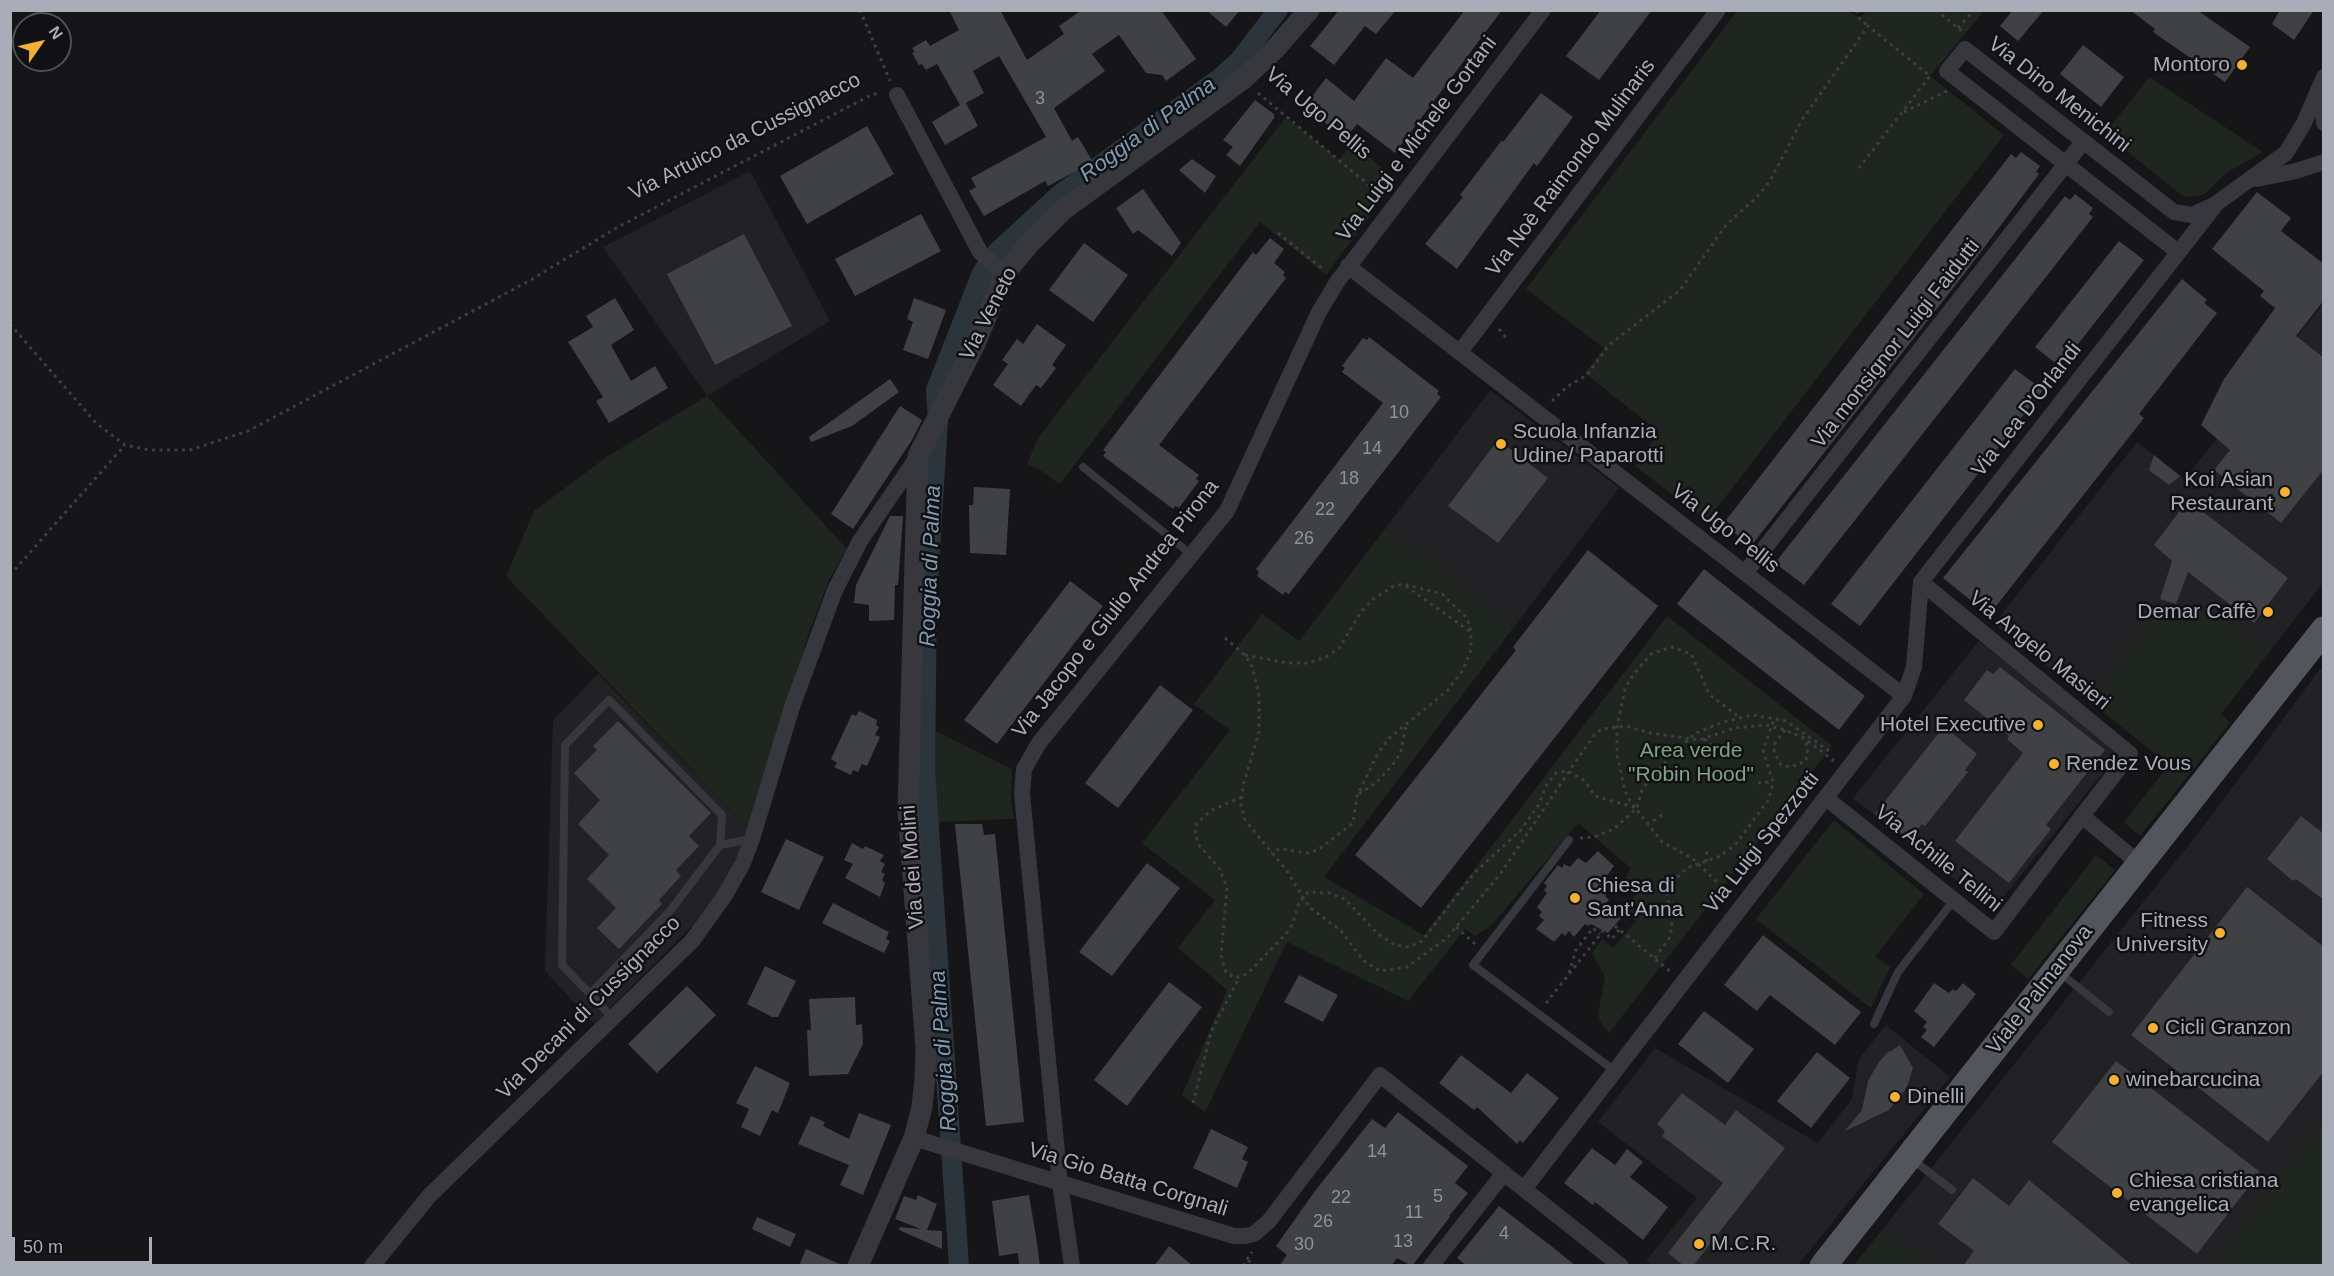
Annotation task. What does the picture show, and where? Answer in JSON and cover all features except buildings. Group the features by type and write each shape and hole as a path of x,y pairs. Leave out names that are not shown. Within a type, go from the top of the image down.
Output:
{"main road":[{"name":"Viale Palmanova","path":"1823,1266 2324,630"}],"street":[{"name":"Via Veneto","path":"922,447 975,344 1000,270 1063,210 1242,80 1275,49 1309,10"},
{"name":"Via Luigi e Michele Gortani","path":"1348,266 1543,10"},
{"name":"Via Noè Raimondo Mulinaris","path":"1461,352 1718,10"},
{"name":"Via Dino Menichini","path":"1961,82 1947,71 1965,49 2174,212 2192,215 2217,203"},
{"path":"2304,123 2323,118 2322,81"},
{"name":"Via Lea D'Orlandi","path":"1921,582 2217,203 2286,153 2304,123 2322,81"},
{"path":"1961,82 2178,252"},
{"path":"895,91 980,252 1000,270"},
{"name":"Via monsignor Luigi Faidutti","path":"1745,573 2083,142"},
{"name":"Via Lea D'Orlandi","path":"2247,181 2296,171 2324,162"},
{"name":"Via Ugo Pellis","path":"1348,266 1904,696"},
{"name":"Via Jacopo e Giulio Andrea Pirona","path":"1072,1266 1060,1183 1022,794 1024,769 1039,743 1227,511 1319,312 1348,266"},
{"name":"Via Decani di Cussignacco","path":"372,1266 430,1195 692,941 725,895 743,863 752,839 792,707 835,590 860,541 922,447"},
{"name":"Via dei Molini","path":"858,1266 919,1140 922,1107 926,1049 908,810 922,447"},
{"path":"1904,696 1914,667 1921,582"},
{"name":"Via Angelo Masieri","path":"1921,582 2130,754"},
{"name":"Via Luigi Spezzotti","path":"1524,1189 1904,696"},
{"name":"Via Achille Tellini","path":"1826,798 1994,932 2130,754"},
{"path":"2082,816 2140,864"},
{"name":"Via Gio Batta Corgnali","path":"919,1140 1234,1236 1254,1234 1269,1221 1380,1075 1621,1266"},
{"path":"1431,1266 1503,1173"}],"lane":[{"path":"1083,467 1192,555"},
{"path":"590,994 670,910 720,845 722,815 609,700 565,745 562,965 612,1017"},
{"path":"720,845 752,839"},
{"path":"1569,840 1473,964 1615,1071"},
{"path":"1874,1024 1898,972 1954,900"},
{"path":"2056,969 2109,1012"},
{"path":"1909,1157 1952,1190"}],"path":[{"name":"Via Artuico da Cussignacco","path":"125,445 150,450 190,450 248,431 529,281 618,227 873,94 895,91 860,10"},
{"path":"1856,10 1860,19 1930,76 1859,168"},
{"path":"1936,10 1964,33"},
{"path":"1958,28 1974,10"},
{"path":"1552,401 1568,386 1587,375 1609,345 1680,290 1725,225 1757,197 1770,181 1802,120 1868,26"},
{"name":"Via Ugo Pellis","path":"1242,80 1393,206"},
{"path":"1901,114 1945,93 1961,82"},
{"path":"1278,233 1328,273"},
{"path":"10,324 96,423 125,445 10,575"},
{"path":"1498,328 1507,339"},
{"path":"1404,584 1471,632"},
{"path":"1245,655 1267,660 1308,663 1326,657 1339,648 1361,612 1373,599 1394,586 1404,584 1442,594 1467,618 1471,632 1471,650 1462,670 1447,691 1388,739 1377,755 1357,796 1353,823 1318,850 1307,853 1281,849 1271,852"},
{"path":"1225,638 1245,655 1252,666 1259,695 1259,732 1242,786 1240,805 1245,820 1287,871 1309,907 1341,931 1364,961 1380,970 1397,970 1419,961 1456,927 1515,854 1568,771 1595,734 1610,726 1617,725 1687,740 1704,739 1735,728 1771,726 1804,738 1826,755"},
{"path":"1722,887 1698,863 1662,842 1647,825 1625,791 1617,755 1617,725 1625,689 1633,675 1651,654 1672,647 1691,654 1710,695 1739,717"},
{"path":"1569,840 1594,837 1614,829 1636,808 1646,783 1687,740 1707,728 1739,717 1774,719 1798,727 1829,751"},
{"path":"1655,958 1670,936 1672,926 1666,893 1669,885 1680,872 1698,863 1706,862 1735,845 1769,799 1773,782 1763,750 1774,719"},
{"path":"1357,796 1377,782 1395,762 1401,751 1406,724"},
{"path":"1785,730 1777,738 1774,752 1781,765 1791,767 1806,761 1808,747 1804,738"},
{"path":"1704,739 1716,749"},
{"path":"1193,1103 1211,1032 1240,977 1286,934 1293,923 1302,897 1308,892 1317,891 1345,899 1386,940 1403,947 1416,944 1427,936 1451,907 1475,872 1510,842 1538,806 1551,777 1568,771 1585,781 1595,796 1636,808"},
{"path":"1758,783 1773,782"},
{"path":"1240,977 1229,977 1222,964 1227,887 1219,868 1198,844 1195,830 1197,823 1212,810 1242,798"},
{"path":"1647,825 1665,813"},
{"path":"1706,862 1707,847"},
{"path":"1614,926 1662,964"},
{"path":"1456,927 1484,950"},
{"path":"1569,974 1576,950 1593,928 1600,934"},
{"path":"1538,1013 1600,934 1603,931 1612,939 1619,930"},
{"path":"1248,1260 1255,1266"}],"shaded area":[{"path":"750,171 830,321 707,396 603,247"},
{"path":"2323,304 2323,583 2176,771 1994,624 2137,442 2185,479"},
{"path":"1490,390 1619,488 1514,627 1385,529"},
{"path":"1979,641 2118,754 1993,910 1853,798"},
{"path":"2320,669 2323,672 2323,1121 2214,1265 1927,1265 1882,1230 2203,827"},
{"path":"598,674 751,831 723,884 693,925 594,1024 545,971 553,720"},
{"path":"1886,1025 1950,1077 1798,1265 1653,1266 1646,1261 1697,1198 1598,1122 1655,1048 1818,1143 1852,1099 1859,1059"}],"green space":[{"path":"1737,11 1849,11 1860,19 1866,11 1984,11 1930,76 2004,135 1707,521 1635,466 1659,432 1585,373 1604,348 1526,289"},
{"path":"2149,77 2263,152 2228,172 2203,195 2186,197 2179,193 2105,134"},
{"path":"1286,117 1339,160 1352,144 1397,179 1326,275 1260,222 1060,484 1027,464 1038,438"},
{"path":"707,396 847,549 829,580 810,629 751,831 506,576 534,511 608,456"},
{"name":"Area verde \"Robin Hood\"","path":"1385,529 1514,627 1324,877 1424,935 1667,616 1832,746 1609,1033 1601,1023 1598,1014 1605,977 1592,953 1602,939 1613,948 1636,921 1624,910 1637,893 1624,880 1631,868 1578,823 1491,926 1475,936 1465,929 1408,1001 1287,942 1205,1112 1182,1095 1227,990 1178,948 1215,900 1142,843 1230,730 1194,704 1262,614 1299,641"},
{"path":"2205,607 2270,651 2221,714 2230,723 2140,836 2124,822 2169,765 2091,701 2157,614 2178,618"},
{"path":"934,730 1012,769 1011,796 1014,819 934,822 932,782"},
{"path":"1834,820 1924,894 1875,957 1890,967 1871,1008 1756,919"},
{"path":"2096,855 2115,870 2028,979 2011,965"},
{"path":"2323,1121 2323,1265 2214,1265"},
{"path":"1882,1230 1927,1265 1854,1265"}],"waterway":[{"name":"Roggia di Palma","path":"959,1266 925,770 927,597 938,421 936,390 982,273 998,251 1059,195 1220,78 1239,61 1278,10"}],"place":[{"name":"Montoro","path":"2242,65"},
{"name":"Scuola Infanzia Udine/ Paparotti","path":"1501,444"},
{"name":"Koi Asian Restaurant","path":"2285,492"},
{"name":"Demar Caffè","path":"2268,612"},
{"name":"Hotel Executive","path":"2038,725"},
{"name":"Rendez Vous","path":"2054,764"},
{"name":"Chiesa di Sant'Anna","path":"1575,898"},
{"name":"Fitness University","path":"2220,933"},
{"name":"Cicli Granzon","path":"2153,1028"},
{"name":"winebarcucina","path":"2114,1080"},
{"name":"Dinelli","path":"1895,1097"},
{"name":"Chiesa cristiana evangelica","path":"2117,1193"},
{"name":"M.C.R.","path":"1699,1244"}]}
